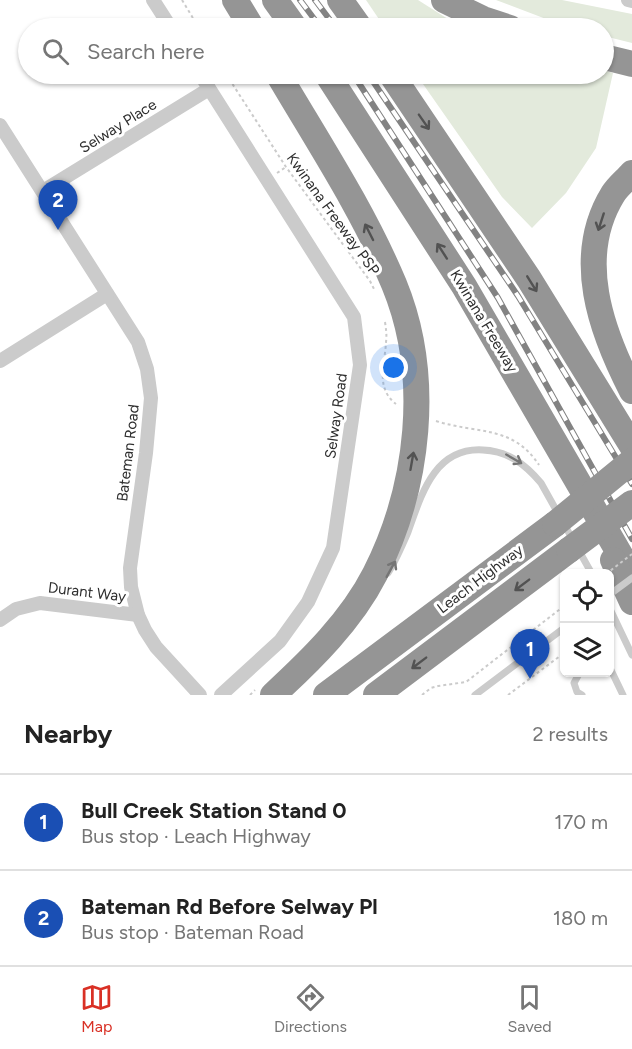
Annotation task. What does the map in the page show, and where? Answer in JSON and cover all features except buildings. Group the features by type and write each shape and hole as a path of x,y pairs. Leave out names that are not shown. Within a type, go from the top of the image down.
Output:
{"highway":[{"path":"235,0 246,18"},
{"path":"275,0 288,18"},
{"path":"340,0 353,18"},
{"path":"444,0 481,18"},
{"path":"614,60 632,64"},
{"path":"273,695 310,660 338,628 374,576 393,534 408,481 415,440 416,395 412,352 395,286 369,231 284,84"},
{"name":"Kwinana Freeway","path":"333,84 464,286 632,576"},
{"path":"398,84 529,279 632,446"},
{"path":"632,173 614,192 602,217 594,245 593,273 599,313 612,351 632,391"},
{"name":"Leach Highway","path":"326,695 555,524 632,461"},
{"path":"569,464 632,602"},
{"name":"Leach Highway","path":"377,694 632,503"}],"street":[{"path":"153,0 165,18"},
{"name":"Selway Road","path":"207,84 354,317 360,365 333,548 308,602 280,641 221,695"},
{"name":"Selway Place","path":"43,191 210,89"},
{"name":"Bateman Road","path":"0,125 138,342 147,369 151,398 130,568 131,588 138,615 145,630 156,647 200,695"},
{"path":"0,361 107,294"},
{"name":"Durant Way","path":"0,620 16,609 40,603 138,615"}],"lane":[{"path":"386,578 398,556 420,496 430,477 449,460 478,450 507,454 531,472 541,483 590,569"},
{"path":"614,591 632,576"},
{"path":"338,628 372,598"},
{"path":"614,619 632,655"},
{"path":"475,695 560,631"},
{"path":"577,677 574,683 577,692 582,695"},
{"path":"614,677 624,695"}],"path":[{"path":"182,0 193,18"},
{"name":"Kwinana Freeway PSP","path":"232,84 286,167 370,281 377,296"},
{"path":"383,314 386,342 382,368 385,392 401,408"},
{"path":"611,569 632,554"},
{"path":"422,695 430,688 466,682 560,609"},
{"path":"508,695 560,656"}],"shaded area":[{"path":"366,0 418,0 446,18 378,18"},
{"path":"496,0 562,0 632,14 632,43 614,38 614,18 543,18"},
{"path":"423,84 611,84 596,148 566,193 532,228 502,197"}],"railway":[{"path":"300,0 314,18"},
{"path":"315,0 328,18"},
{"path":"359,84 498,298 632,539"},
{"path":"375,84 518,296 632,484"}],"place":[{"name":"Bateman Rd Before Selway Pl","path":"58,230"},
{"name":"Bull Creek Station Stand 0","path":"530,679"}]}
